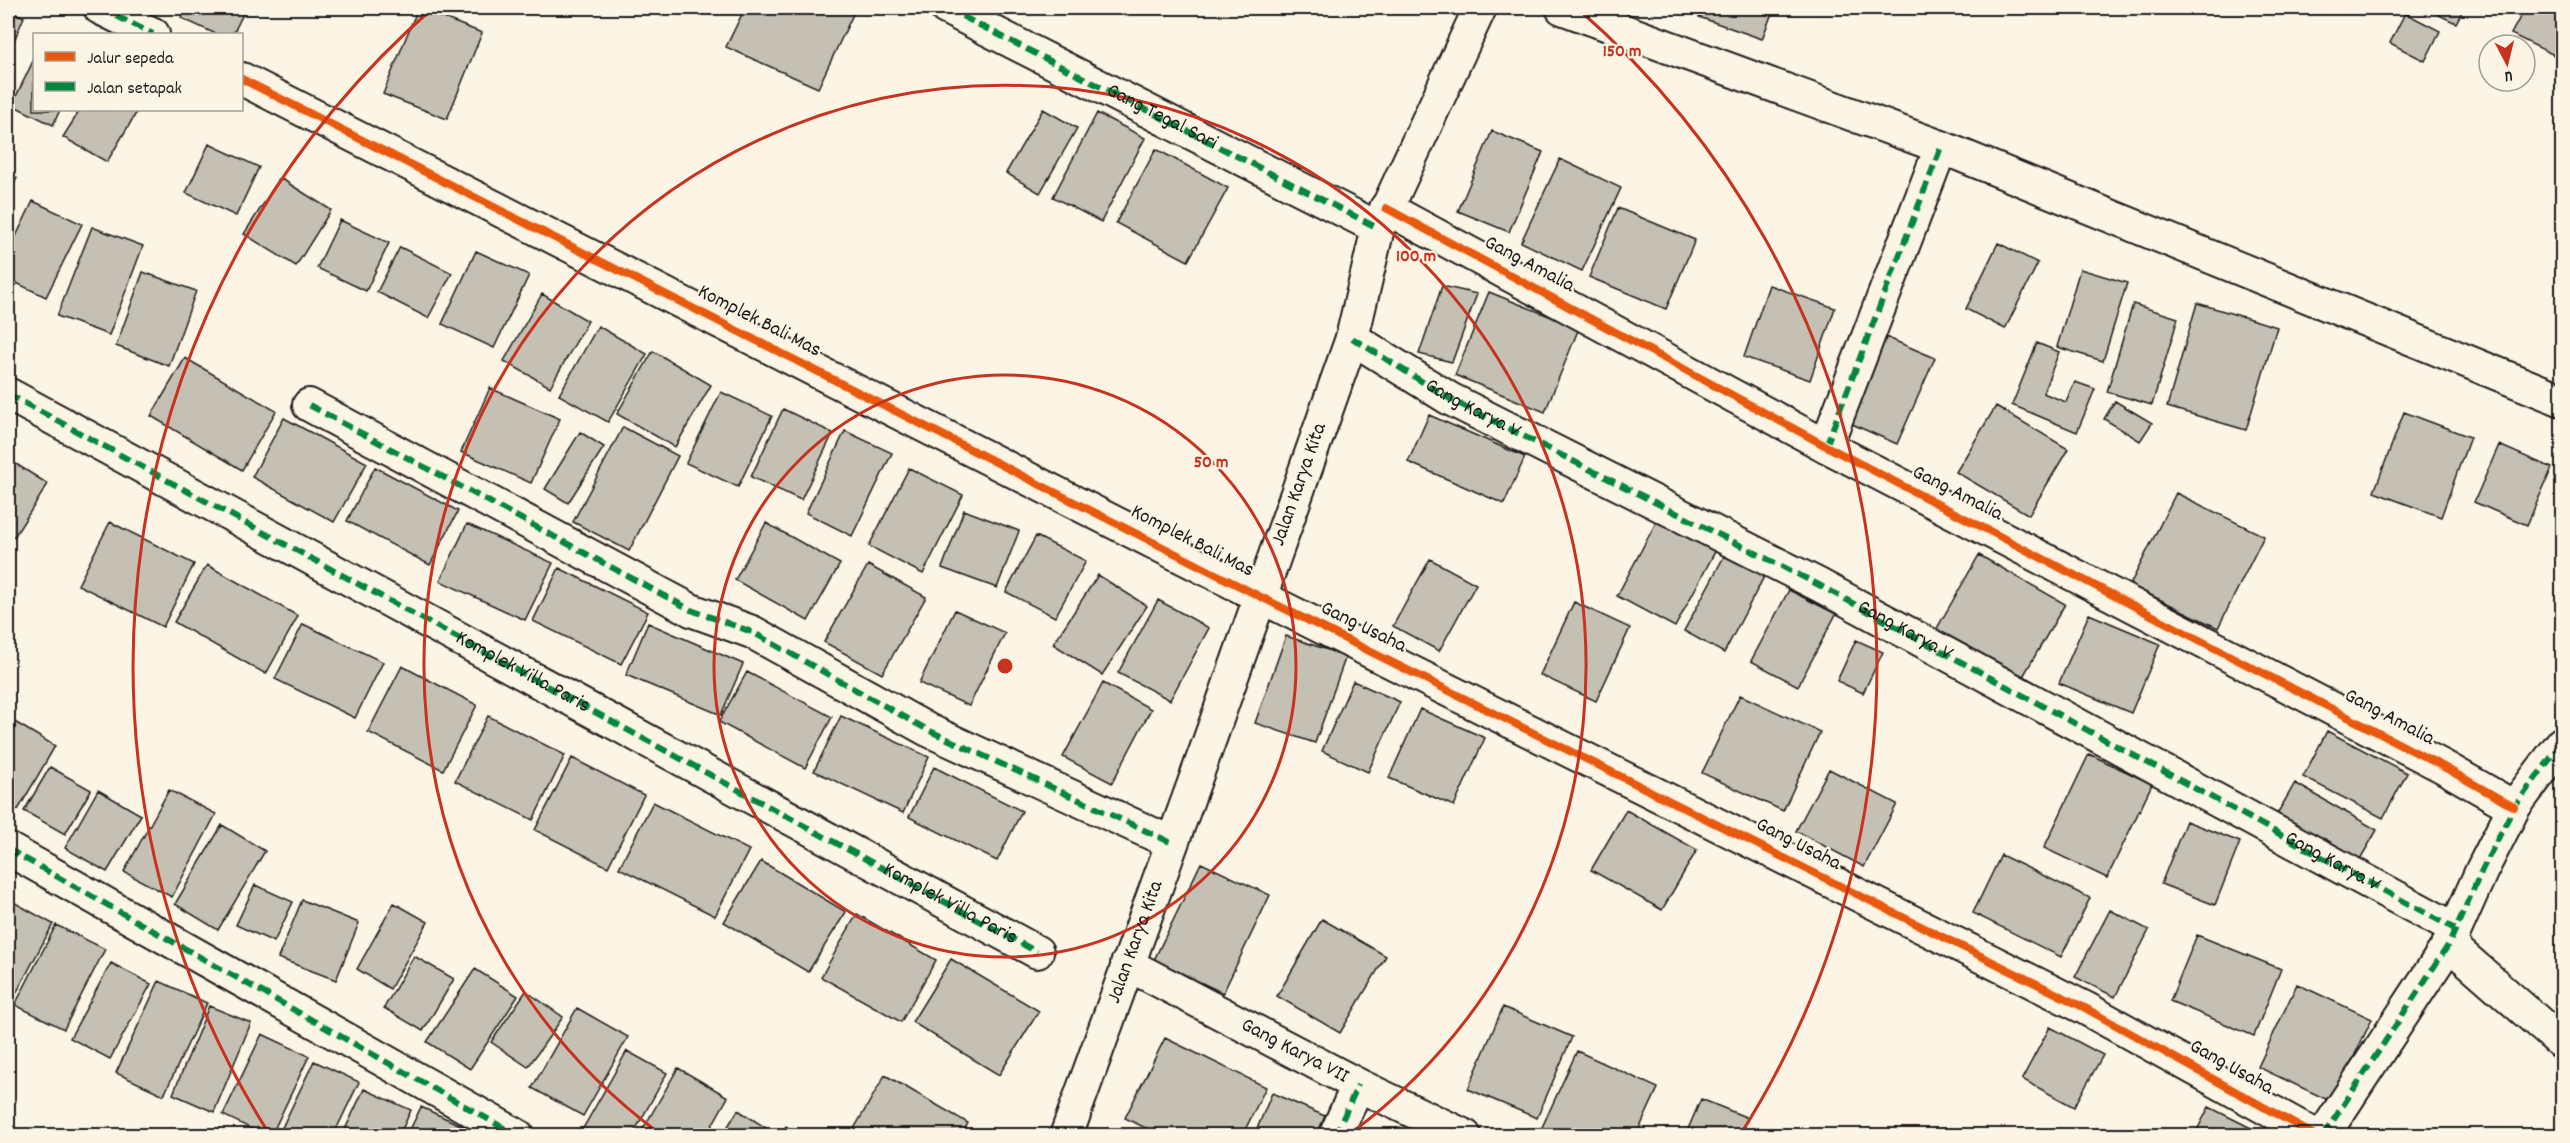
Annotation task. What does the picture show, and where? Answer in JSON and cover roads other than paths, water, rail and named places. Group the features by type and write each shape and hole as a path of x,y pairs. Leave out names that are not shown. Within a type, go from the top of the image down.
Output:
{"street":[{"path":"100,8 151,33"},
{"name":"Gang Tegal Sari","path":"945,8 1382,218"},
{"name":"Jalan Karya Kita","path":"1066,1136 1352,338 1382,218 1480,8"},
{"path":"1562,8 1941,147 2562,400"},
{"name":"Komplek Bali Mas","path":"243,80 1259,596"},
{"path":"1826,446 1941,147"},
{"name":"Gang Amalia","path":"1382,218 2442,766 2514,807"},
{"name":"Gang Karya V","path":"1352,338 1450,399 1820,585 2452,937 2562,1043"},
{"name":"Komplek Villa Paris","path":"8,394 1036,952"},
{"path":"309,405 691,610 752,632 928,730 1172,843"},
{"name":"Gang Usaha","path":"1259,596 2085,1008 2316,1136"},
{"path":"2323,1136 2452,937 2514,807 2562,743"},
{"path":"8,849 519,1136"},
{"name":"Gang Karya VII","path":"1127,964 1358,1085 1465,1136"},
{"path":"1335,1136 1358,1085"}]}
